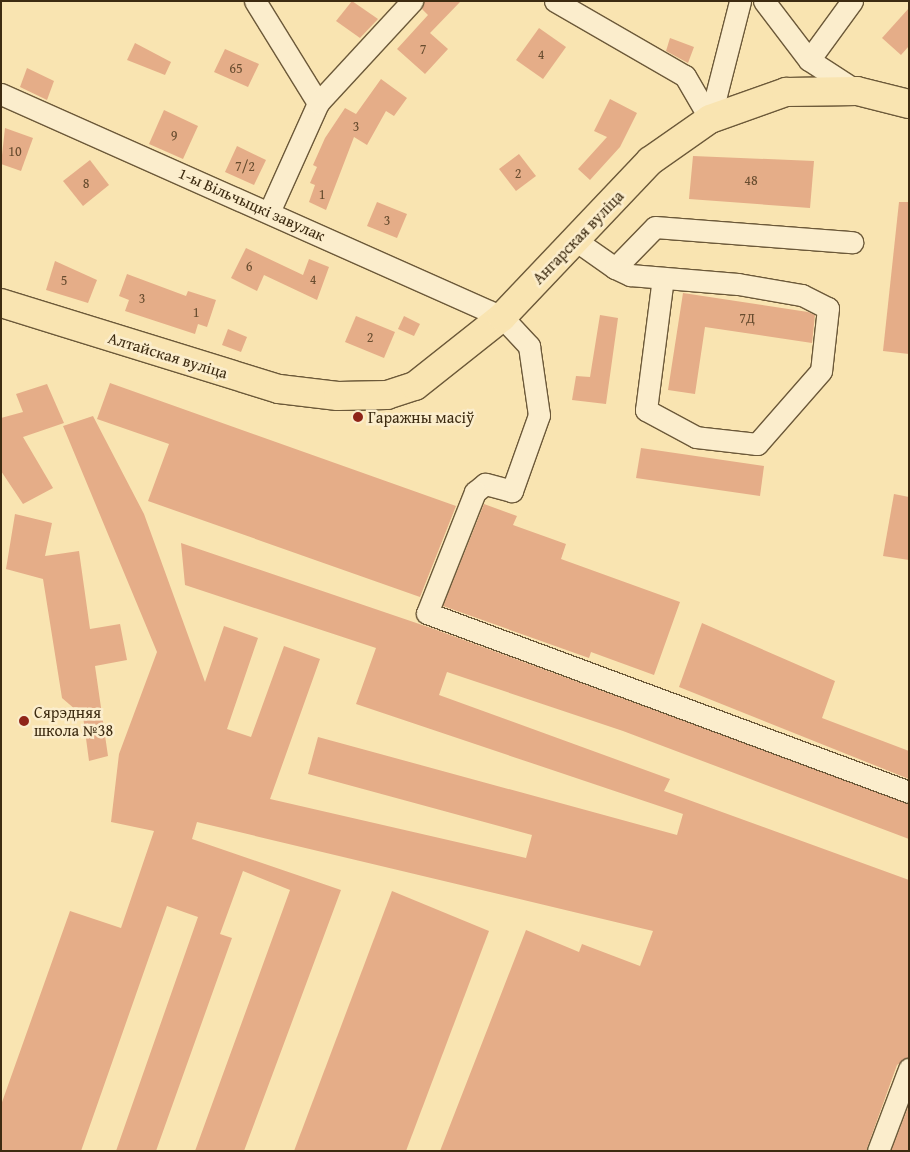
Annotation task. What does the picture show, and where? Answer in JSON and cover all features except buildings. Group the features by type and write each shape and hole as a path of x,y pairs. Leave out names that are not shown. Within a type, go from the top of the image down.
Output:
{"main road":[{"name":"Ангарская вуліца","path":"338,396 387,395 415,386 502,317 650,161 710,119 786,92 857,91 909,104"},
{"name":"Алтайская вуліца","path":"1,303 279,389 338,396"}],"street":[{"path":"255,1 318,103"},
{"path":"270,210 318,103 412,1"},
{"path":"555,1 685,76 710,119"},
{"path":"710,119 740,1"},
{"path":"764,1 809,60 857,91"},
{"path":"809,60 852,1"},
{"name":"1-ы Вільчыцкі завулак","path":"1,94 270,210 502,317"},
{"path":"615,268 655,227 852,242"},
{"path":"575,240 615,268 630,275 663,278 802,295 828,308 821,371 757,444 696,437 646,410 663,278"},
{"path":"502,317 529,346 539,415 512,491 484,484 475,492 427,612 909,792"},
{"path":"878,1151 909,1069"}],"place":[{"name":"Гаражны масіў","path":"358,417"},
{"name":"Сярэдняя школа №38","path":"24,721"}]}
